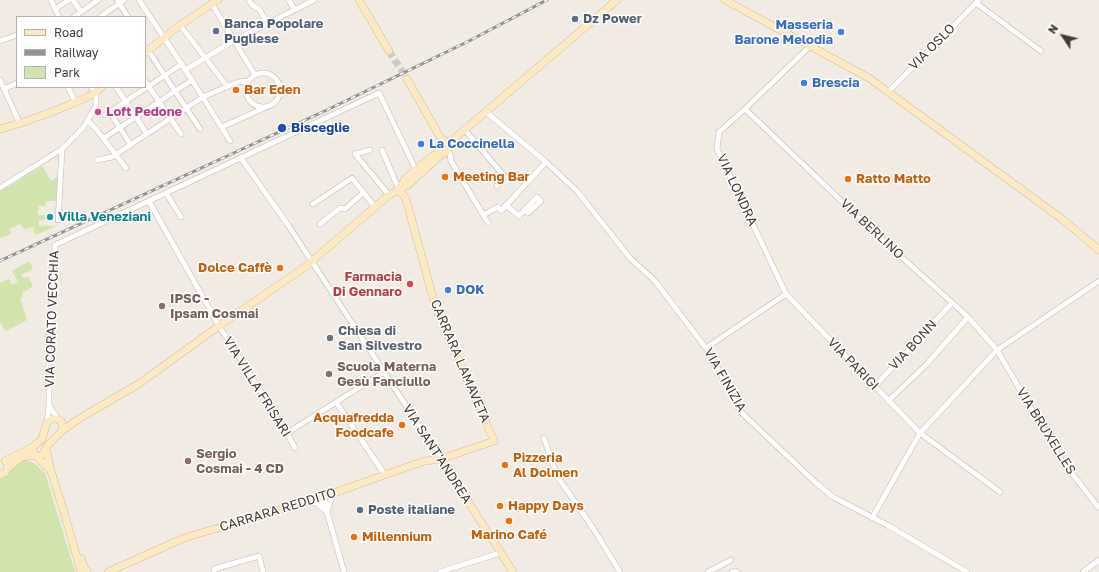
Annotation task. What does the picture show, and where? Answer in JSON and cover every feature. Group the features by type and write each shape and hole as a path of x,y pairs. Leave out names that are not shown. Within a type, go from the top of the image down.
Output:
{"street":[{"path":"51,0 58,16"},
{"path":"55,9 69,0"},
{"path":"73,0 81,12"},
{"path":"75,16 97,0"},
{"path":"139,0 182,64 230,141"},
{"path":"248,0 252,5 259,9 267,23"},
{"path":"289,0 294,9"},
{"path":"185,70 235,40 314,0"},
{"path":"359,0 389,51"},
{"path":"4,463 22,456 42,455 46,448 62,431 77,420 140,384 219,326 312,261 389,195 408,184 456,137 616,0"},
{"path":"725,0 869,78 1062,219 1099,250"},
{"path":"101,16 120,1 128,16"},
{"path":"978,1 1041,52"},
{"name":"VIA OSLO","path":"888,92 978,1"},
{"path":"200,129 165,76 146,51 180,25 215,2 255,74"},
{"path":"180,25 227,86"},
{"path":"0,41 16,35"},
{"name":"VIA LONDRA","path":"786,294 717,149 719,132 810,46"},
{"path":"148,86 182,64"},
{"path":"222,127 271,106 279,98 281,92 278,80 273,75 260,73 255,74 248,81 246,92 250,102 264,108"},
{"path":"407,79 450,154 451,161 488,223"},
{"path":"0,80 20,124"},
{"path":"104,138 176,92 192,80"},
{"path":"97,160 112,157 203,97 238,82 248,81"},
{"path":"4,88 16,83"},
{"path":"146,83 181,134"},
{"path":"68,88 75,102"},
{"path":"0,188 62,149 83,128 96,106 96,93 92,88"},
{"path":"0,129 20,124 75,102 96,93 101,88"},
{"path":"117,88 147,134"},
{"path":"131,145 120,128 107,113 145,88"},
{"name":"VIA CORATO VECCHIA","path":"47,422 49,406 49,340 55,245 379,93 416,170"},
{"name":"VIA BERLINO","path":"745,109 875,233 968,317 998,350"},
{"name":"VIA FINIZIA","path":"486,112 546,162 577,191 630,258 655,281 712,356 741,412 816,483 833,497 888,525 967,572"},
{"path":"88,121 104,138 126,168"},
{"path":"465,130 505,177 497,186"},
{"path":"398,190 405,179 445,147"},
{"path":"58,220 62,149"},
{"path":"370,150 355,154 389,195"},
{"path":"382,150 398,190"},
{"name":"VIA SANT'ANDREA","path":"241,158 312,261 512,572"},
{"path":"483,215 498,207 501,211 546,162"},
{"path":"313,204 352,178 375,207"},
{"name":"CARRARA LAMAVETA","path":"398,190 406,199 436,309 494,441"},
{"path":"166,193 181,217"},
{"path":"320,224 340,208 345,209 363,193"},
{"name":"VIA VILLA FRISARI","path":"149,201 219,326 295,448"},
{"path":"506,205 519,216 525,210"},
{"path":"872,518 920,434 998,350 1099,281"},
{"path":"706,348 786,294"},
{"name":"VIA PARIGI","path":"786,294 920,434 1000,492"},
{"name":"VIA BONN","path":"874,386 952,303"},
{"path":"888,401 926,365 968,317"},
{"name":"VIA BRUXELLES","path":"998,350 1060,458 1099,508"},
{"path":"287,433 384,372"},
{"path":"336,402 385,475"},
{"name":"VIA CORATO VECCHIA","path":"49,406 59,420"},
{"path":"4,463 33,447 42,438 47,422 52,419 77,420"},
{"path":"59,420 63,425 62,431"},
{"path":"544,438 557,476 593,528 620,572"},
{"name":"CARRARA REDDITO","path":"108,572 184,538 307,502 425,461 441,460 494,441"},
{"path":"33,447 33,452 51,471"},
{"path":"46,448 51,471 81,572"},
{"path":"0,475 4,473 4,463"},
{"path":"327,512 332,496 336,492"},
{"path":"322,497 327,504 327,512 344,572"},
{"path":"307,502 316,503 327,512"},
{"path":"69,531 76,539 84,567 88,572"},
{"path":"440,572 500,553"},
{"path":"215,572 214,570 259,556 263,572"},
{"path":"708,572 731,560"},
{"path":"1083,572 1099,560"},
{"path":"732,572 737,572"}],"green space":[{"path":"42,166 51,181 58,177 56,201 46,201 45,206 39,206 37,215 45,215 45,220 39,220 39,226 56,226 35,235 33,227 24,229 20,224 9,229 11,234 0,238 0,192"},
{"path":"29,261 33,269 21,275 24,278 28,276 33,286 22,292 23,296 20,298 27,320 6,331 0,322 0,283 9,279 12,285 18,282 12,271"},
{"path":"22,459 34,463 45,473 75,572 0,572 0,480"}],"tunnel":[{"path":"389,51 407,79"}],"railway":[{"path":"0,261 329,109 467,42 547,0"}],"place":[{"name":"Dz Power","path":"575,19"},
{"name":"Banca Popolare Pugliese","path":"216,31"},
{"name":"Masseria Barone Melodia","path":"841,32"},
{"name":"Brescia","path":"804,83"},
{"name":"Bar Eden","path":"236,90"},
{"name":"Loft Pedone","path":"98,112"},
{"name":"Bisceglie","path":"282,128"},
{"name":"La Coccinella","path":"421,144"},
{"name":"Meeting Bar","path":"445,177"},
{"name":"Ratto Matto","path":"848,179"},
{"name":"Villa Veneziani","path":"50,217"},
{"name":"Dolce Caffè","path":"280,268"},
{"name":"Farmacia Di Gennaro","path":"410,284"},
{"name":"DOK","path":"448,290"},
{"name":"IPSC - Ipsam Cosmai","path":"162,306"},
{"name":"Chiesa di San Silvestro","path":"330,338"},
{"name":"Scuola Materna Gesù Fanciullo","path":"329,374"},
{"name":"Acquafredda Foodcafe","path":"402,425"},
{"name":"Sergio Cosmai - 4 CD","path":"188,461"},
{"name":"Pizzeria Al Dolmen","path":"505,465"},
{"name":"Happy Days","path":"500,506"},
{"name":"Poste italiane","path":"360,510"},
{"name":"Marino Café","path":"509,521"},
{"name":"Millennium","path":"354,537"}]}
